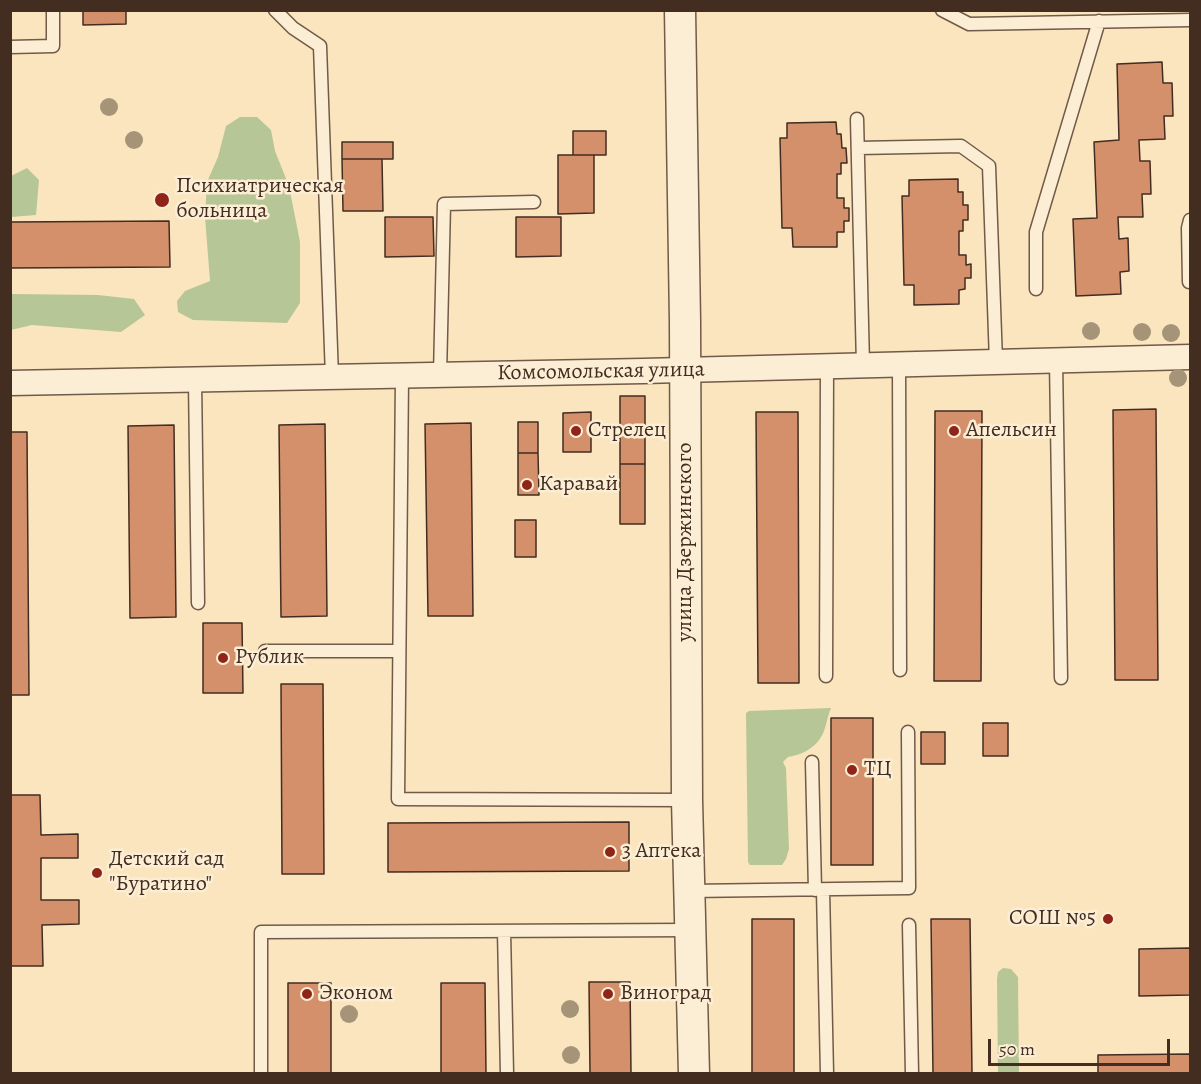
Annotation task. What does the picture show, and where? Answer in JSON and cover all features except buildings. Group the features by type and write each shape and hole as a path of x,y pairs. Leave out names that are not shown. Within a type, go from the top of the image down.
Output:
{"street":[{"name":"улица Дзержинского","path":"680,10 687,800 694,1074"},
{"name":"Комсомольская улица","path":"10,383 1191,357"}],"lane":[{"path":"10,47 53,46 53,10"},
{"path":"275,10 293,28 320,46 332,377"},
{"path":"942,10 969,24 1191,20"},
{"path":"1036,289 1036,232 1099,21"},
{"path":"857,119 864,365"},
{"path":"858,148 961,146 989,166 996,362"},
{"path":"440,375 444,204 534,202"},
{"path":"1189,282 1188,228 1191,220"},
{"path":"1056,361 1061,678"},
{"path":"899,365 900,670"},
{"path":"826,676 827,366"},
{"path":"402,376 398,798 687,800"},
{"path":"195,380 198,603"},
{"path":"266,651 399,651"},
{"path":"690,891 909,888 908,732"},
{"path":"812,762 827,1074"},
{"path":"909,925 912,1074"},
{"path":"261,1074 261,932 690,930"},
{"path":"504,931 507,1074"}],"green space":[{"path":"240,117 257,117 271,130 275,151 289,186 300,242 300,303 287,323 193,320 178,312 177,301 185,291 210,281 205,217 207,182 218,157 226,126"},
{"path":"27,168 39,180 36,215 11,217 11,176"},
{"path":"11,294 98,295 134,299 145,315 121,332 32,325 11,330"},
{"path":"831,708 824,731 815,745 798,755 788,757 783,762 786,768 789,849 786,859 782,865 750,865 748,862 746,713 749,711"},
{"path":"1003,968 1011,969 1018,977 1019,1073 998,1073 997,979 998,972"}],"place":[{"name":"Психиатрическая больница","path":"162,200"},
{"name":"Стрелец","path":"576,431"},
{"name":"Апельсин","path":"954,431"},
{"name":"Каравай","path":"527,485"},
{"name":"Рублик","path":"223,658"},
{"name":"ТЦ","path":"852,770"},
{"name":"3 Аптека","path":"610,852"},
{"name":"Детский сад \"Буратино\"","path":"97,873"},
{"name":"СОШ №5","path":"1108,919"},
{"name":"Эконом","path":"307,994"},
{"name":"Виноград","path":"608,994"}]}
